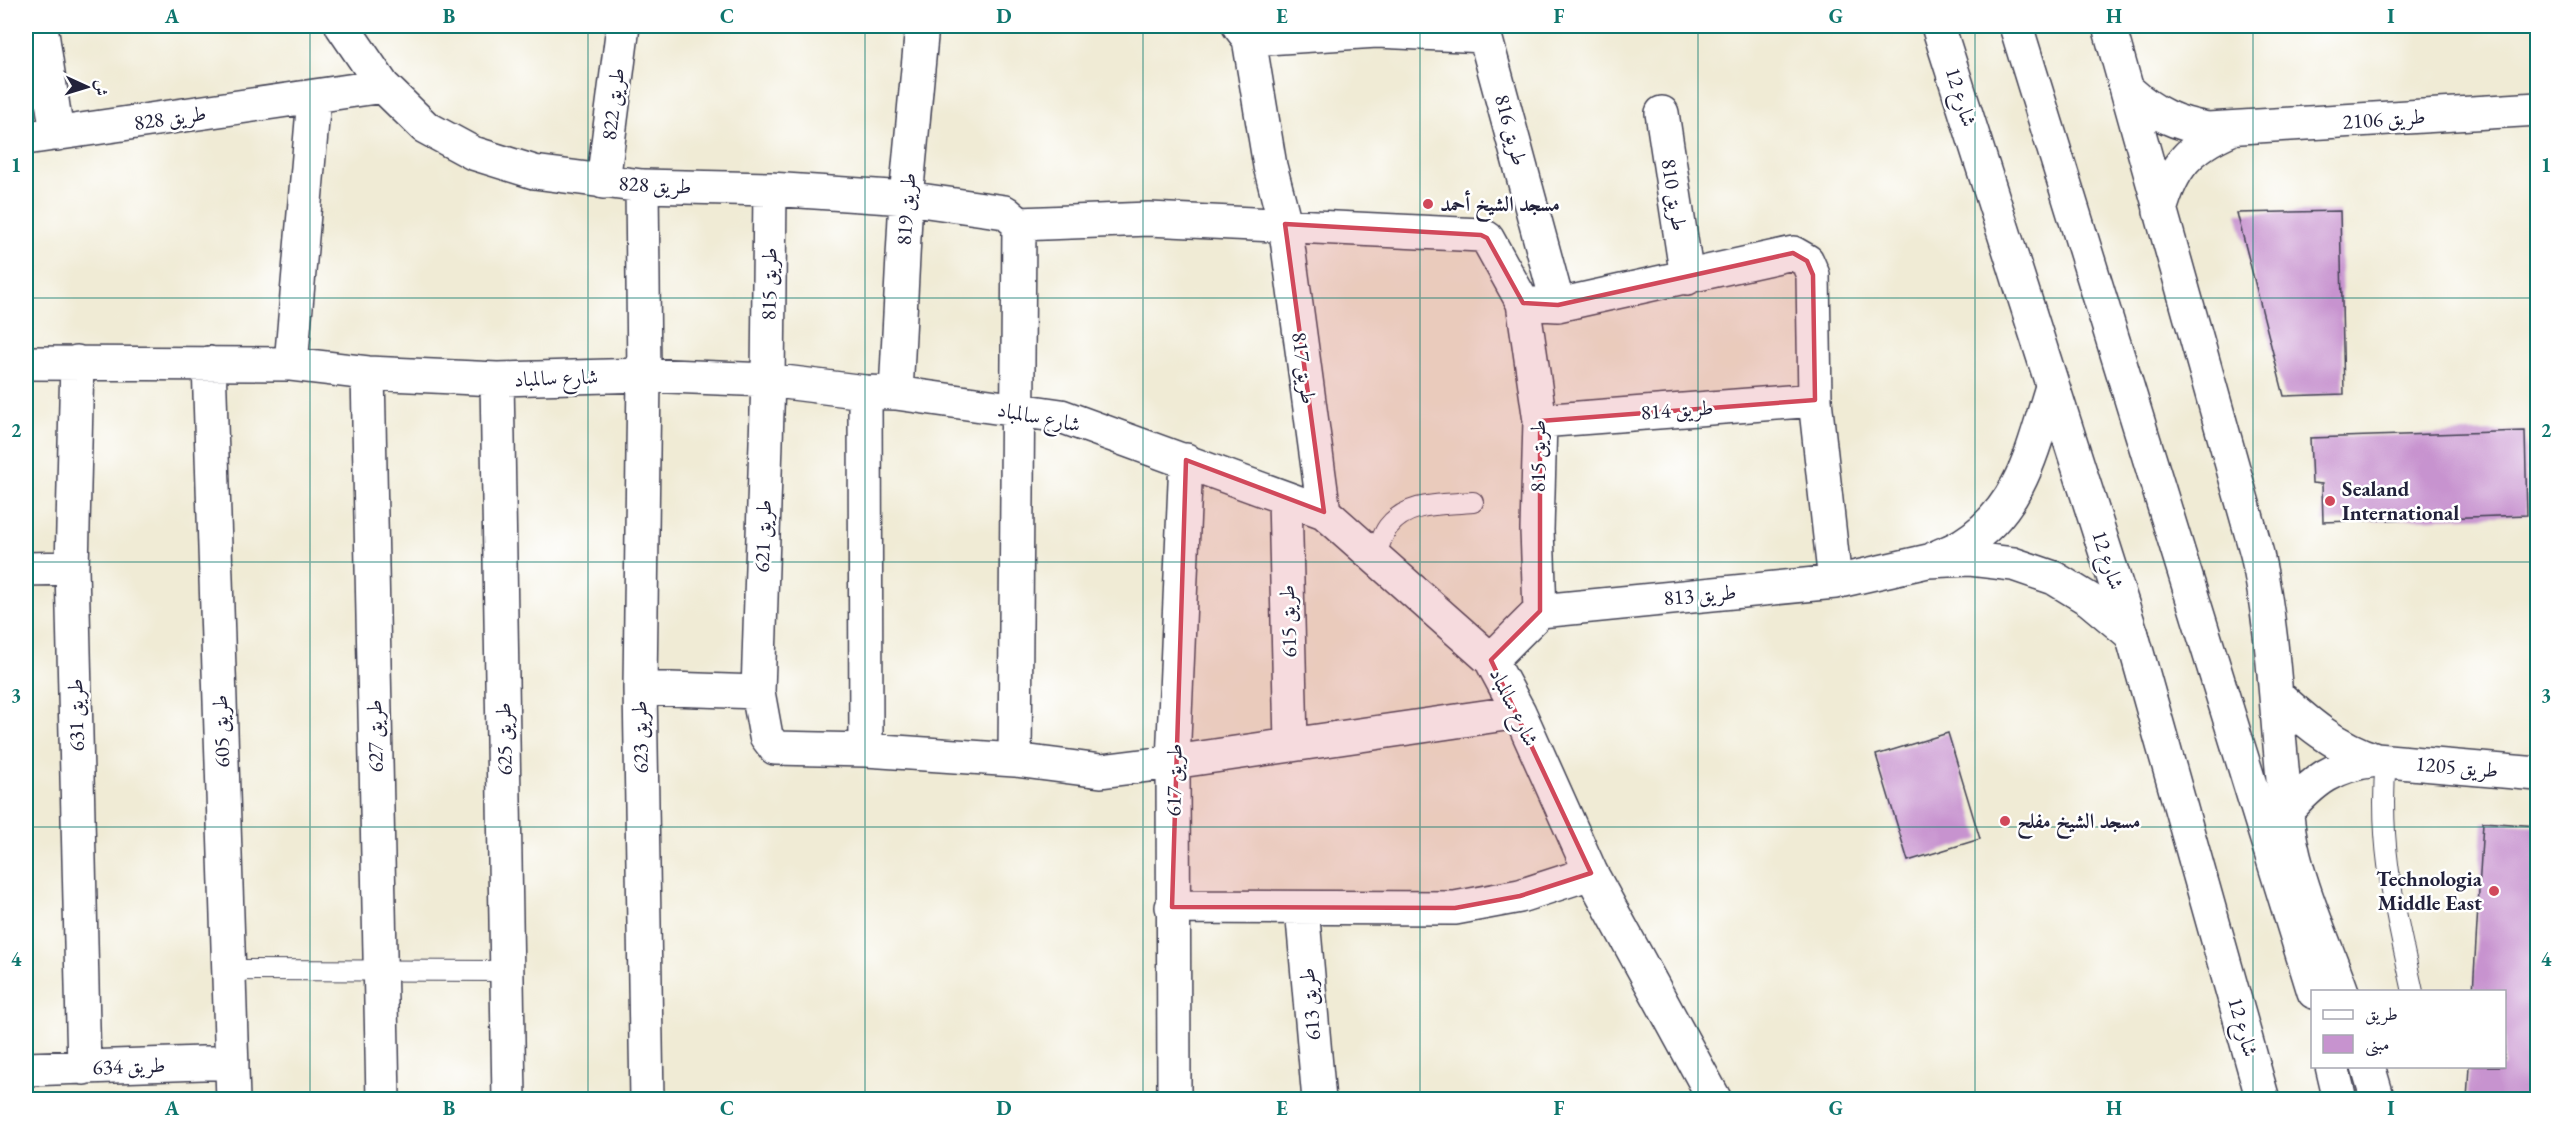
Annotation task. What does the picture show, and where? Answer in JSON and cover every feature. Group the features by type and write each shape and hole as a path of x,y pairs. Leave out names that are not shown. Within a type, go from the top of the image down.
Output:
{"street":[{"path":"41,26 41,136"},
{"path":"342,26 383,86"},
{"name":"طريق 822","path":"603,182 623,26"},
{"name":"طريق 819","path":"866,750 880,392 906,198 922,26"},
{"name":"شارع 12","path":"1938,26 2132,635 2263,1100"},
{"path":"2016,26 2313,990"},
{"path":"2109,26 2130,93 2160,211 2257,554 2267,608 2287,811 2294,853 2341,990"},
{"path":"1244,32 1377,28 1485,31"},
{"name":"طريق 816","path":"1485,31 1558,304"},
{"name":"طريق 817","path":"1244,32 1270,166 1285,224 1324,512"},
{"name":"طريق 828","path":"41,136 314,98 383,86 425,127 473,153 534,171 642,186 770,189 906,198 1005,212 1019,225"},
{"name":"طريق 2106","path":"2130,93 2146,107 2166,118 2186,126 2208,129 2538,109"},
{"path":"291,364 314,98"},
{"name":"طريق 810","path":"1662,113 1687,278"},
{"name":"طريق 2106","path":"2160,211 2171,178 2192,151 2210,138 2231,129"},
{"path":"642,186 644,375"},
{"name":"طريق 815","path":"768,380 770,189"},
{"path":"1016,760 1019,225 1149,219 1481,235 1487,238 1523,303 1558,304 1687,278 1793,253 1807,261 1813,275 1815,400 1835,582"},
{"name":"طريق 815","path":"1523,303 1540,421 1537,530 1540,611"},
{"name":"طريق 631","path":"77,362 72,568 84,1068"},
{"name":"شارع سالمباد","path":"26,363 291,364 368,373 497,379 644,375 768,380 880,392 1061,416 1324,512 1491,660 1519,712 1591,873 1715,1100"},
{"name":"طريق 605","path":"209,363 233,1100"},
{"name":"طريق 627","path":"368,373 383,1100"},
{"name":"طريق 623","path":"644,375 640,688 647,1100"},
{"name":"طريق 625","path":"497,379 509,1100"},
{"name":"طريق 621","path":"768,380 758,692 766,736 775,748 866,750"},
{"name":"طريق 813","path":"1928,561 1964,544 1995,520 2018,487 2052,387"},
{"name":"طريق 814","path":"1540,421 1815,400"},
{"name":"طريق 617","path":"1174,1100 1173,762 1186,460"},
{"name":"طريق 615","path":"1285,499 1291,743"},
{"name":"طريق 813","path":"1540,611 1835,582 1928,561 1970,558 2013,564 2054,578 2090,600 2132,635"},
{"path":"26,569 72,568"},
{"path":"1491,660 1540,611"},
{"path":"640,688 758,692"},
{"name":"طريق 1205","path":"2276,694 2314,728 2333,742 2354,753 2381,760 2538,774"},
{"path":"866,750 1016,760 1101,771 1519,712"},
{"name":"طريق 1205","path":"2287,811 2311,785 2326,775 2341,767 2381,760"},
{"path":"1172,907 1455,908 1520,896 1591,873"},
{"name":"طريق 613","path":"1302,908 1319,1100"},
{"name":"طريق 634","path":"26,1070 232,1062"},
{"path":"2332,1068 2340,1100"}],"lane":[{"path":"1374,557 1387,528 1397,517 1410,509 1473,502"},
{"path":"2381,760 2388,877 2413,990"},
{"path":"228,970 508,971"}],"highlighted area":[{"path":"1285,224 1481,235 1487,238 1523,303 1558,305 1793,253 1807,261 1813,275 1815,400 1540,421 1540,611 1491,660 1591,873 1520,896 1455,908 1172,907 1186,460 1324,512"}],"building":[{"path":"2340,211 2344,394 2284,396 2237,213"},
{"path":"2525,431 2527,515 2323,522 2322,484 2312,483 2310,438"},
{"path":"1948,733 1980,839 1908,861 1876,755"},
{"path":"2483,822 2538,826 2538,1100 2467,1100 2469,1068 2506,1068 2506,990 2473,990"}],"place":[{"name":"مسجد الشيخ أحمد","path":"1428,204"},
{"name":"Sealand International","path":"2330,501"},
{"name":"مسجد الشيخ مفلح","path":"2005,821"},
{"name":"Technologia Middle East","path":"2494,891"}]}
